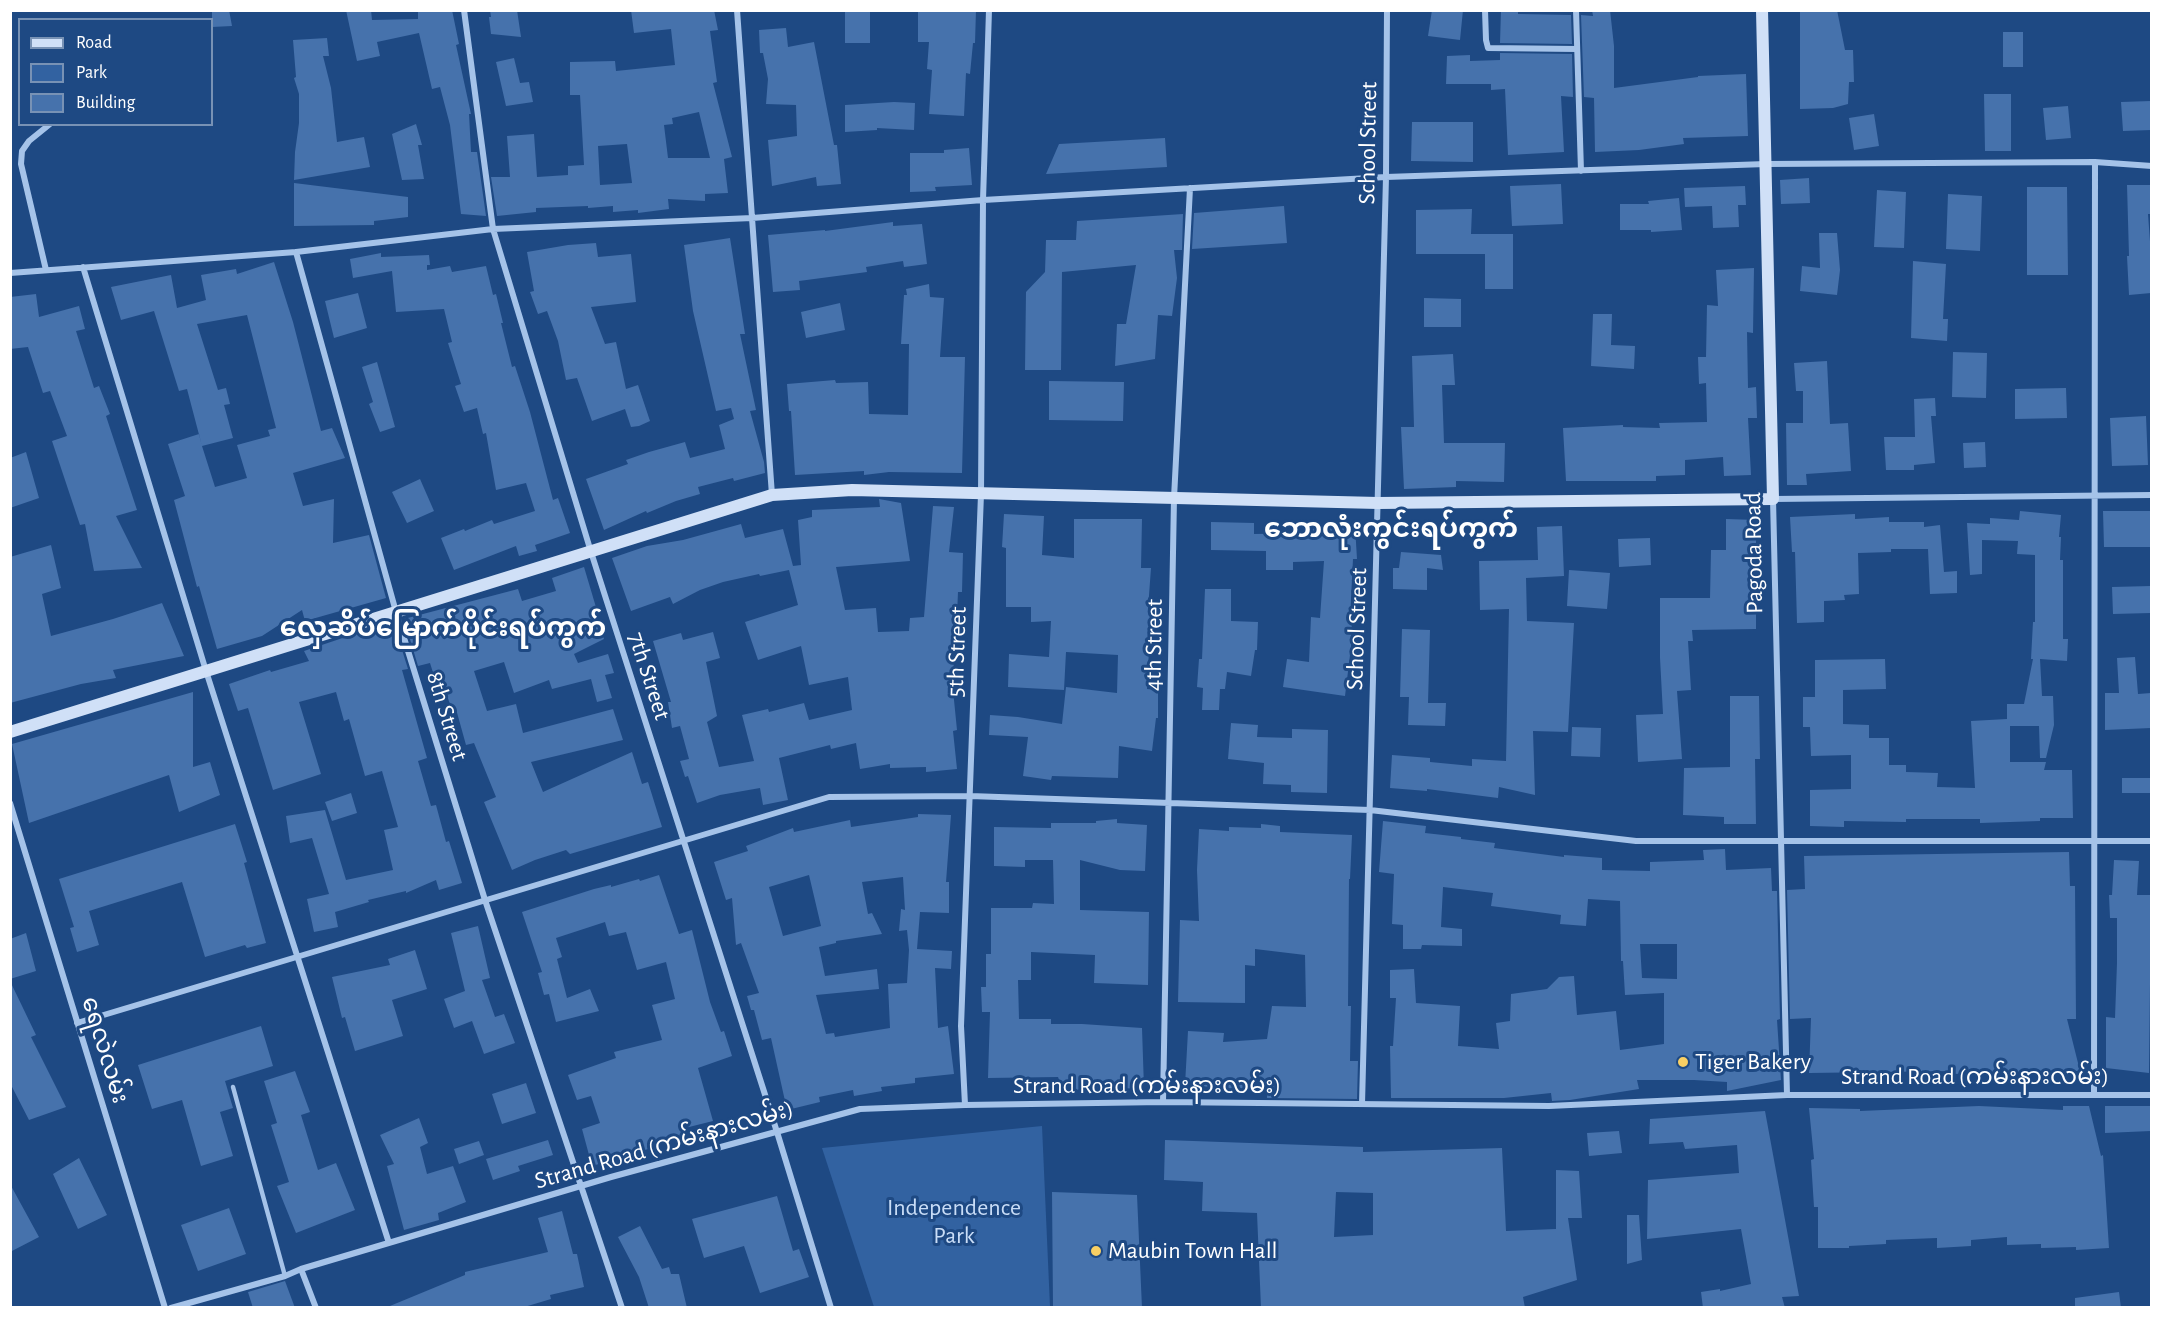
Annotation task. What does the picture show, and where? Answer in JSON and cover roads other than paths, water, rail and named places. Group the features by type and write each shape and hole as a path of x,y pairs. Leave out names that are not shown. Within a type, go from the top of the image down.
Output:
{"main road":[{"name":"Pagoda Road","path":"1762,10 1773,499"},
{"path":"10,732 772,495 852,490 1378,503 1773,499"}],"street":[{"name":"7th Street","path":"464,10 493,229 591,552 831,1308"},
{"path":"737,10 772,495"},
{"name":"5th Street","path":"965,1105 961,1026 981,494 983,200 989,10"},
{"name":"School Street","path":"1362,1104 1386,177 1387,10"},
{"path":"1485,10 1488,48 1577,49"},
{"path":"1576,10 1581,171"},
{"path":"46,270 21,164 22,150 48,126"},
{"path":"2094,1095 2095,162"},
{"path":"10,273 296,252 493,229 752,218 983,200 1386,177 1766,164 2095,162 2151,166"},
{"name":"4th Street","path":"1163,1102 1174,498 1190,188"},
{"name":"8th Street","path":"296,252 396,612 485,900 622,1308"},
{"path":"83,267 206,671 389,1243"},
{"path":"1773,499 2151,495"},
{"name":"Pagoda Road","path":"1773,499 1787,1095"},
{"path":"78,1023 683,839 829,797 970,796 1370,810 1636,841 2151,841"},
{"name":"ရေလဲလမ်း","path":"10,803 165,1308"},
{"name":"Strand Road (ကမ်းနားလမ်း)","path":"171,1308 285,1276 301,1269 582,1185 860,1109 1163,1102 1549,1106 1787,1095 2151,1095"},
{"path":"301,1269 313,1306"}],"lane":[{"path":"233,1087 285,1276"}],"place":[{"name":"Tiger Bakery","path":"1683,1062"},
{"name":"Maubin Town Hall","path":"1096,1251"}],"district":[{"name":"ဘောလုံးကွင်းရပ်ကွက်","path":"1391,529"},
{"name":"လှေဆိပ်မြောက်ပိုင်းရပ်ကွက်","path":"443,628"}],"park label":[{"name":"Independence Park","path":"954,1222"}]}
